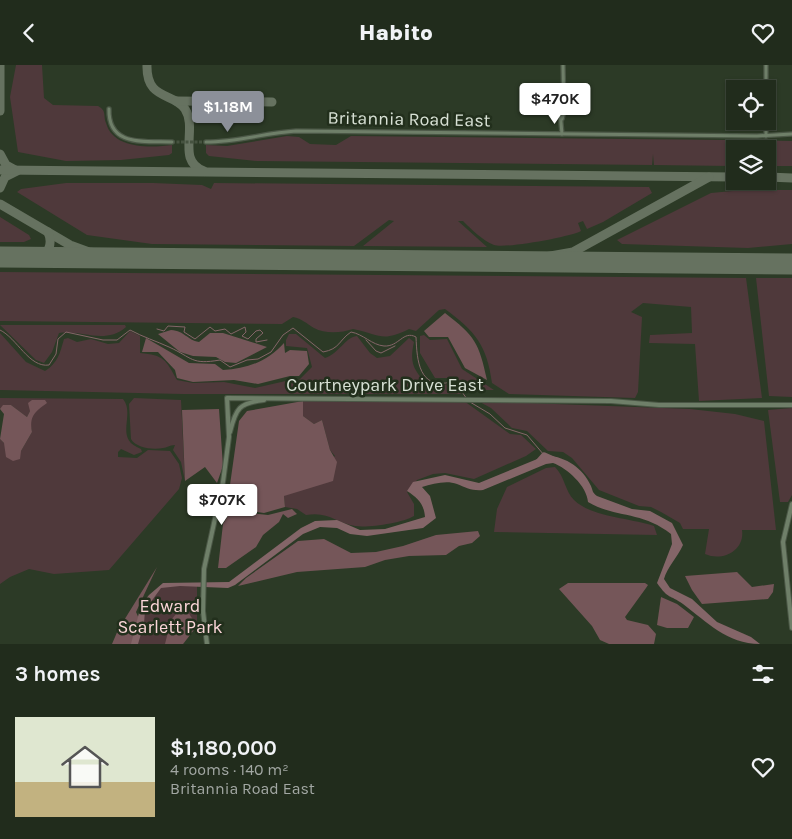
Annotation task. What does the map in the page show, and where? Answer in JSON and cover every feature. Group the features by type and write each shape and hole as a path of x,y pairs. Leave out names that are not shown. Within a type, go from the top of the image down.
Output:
{"street":[{"path":"562,134 564,112 562,99 563,65"},
{"path":"766,65 766,80"},
{"path":"109,109 110,123 114,130 126,139 172,142"},
{"path":"766,130 766,136"},
{"name":"Britannia Road East","path":"206,142 240,141 296,131 766,136 792,134"},
{"name":"Courtneypark Drive East","path":"207,644 203,611 205,560 222,491 229,437 227,398 487,399 624,401 659,405 792,405"},
{"path":"229,437 234,415 242,405 273,398"},
{"path":"792,504 783,543 792,628"}],"green space":[{"path":"16,65 42,65 44,98 53,105 98,106 104,111 110,132 116,138 133,145 172,145 172,153 169,155 121,160 66,161 18,152 10,97"},
{"path":"287,136 299,137 310,144 336,145 351,136 726,140 726,166 654,165 653,154 652,165 257,161 209,156 206,153 206,145 227,146"},
{"path":"776,141 792,141 792,166 776,166"},
{"path":"66,183 202,185 211,189 214,183 649,187 652,193 603,222 587,229 583,221 578,223 581,231 575,233 537,242 510,245 494,245 481,238 463,221 458,221 487,247 363,246 394,221 389,220 354,246 152,244 87,235 17,192 21,189"},
{"path":"743,190 792,190 792,244 748,248 622,244 617,240 711,193"},
{"path":"0,217 29,235 31,239 24,242 0,242"},
{"path":"0,272 746,278 762,398 699,401 695,344 649,343 650,335 692,333 691,307 643,303 631,312 642,317 638,392 635,398 509,394 492,383 487,359 472,332 445,309 439,310 416,331 409,329 392,336 381,336 353,329 328,332 314,328 293,317 282,324 0,321"},
{"path":"756,278 792,278 792,397 769,396"},
{"path":"0,325 125,325 126,327 110,335 102,336 59,333 52,352 44,363 36,360"},
{"path":"130,331 140,336 140,353 159,357 167,363 177,380 193,383 224,382 255,388 290,380 298,381 312,367 307,348 286,346 289,334 296,334 325,358 357,336 370,353 377,358 390,356 409,338 414,342 412,356 414,366 428,386 452,384 462,394 183,394 0,390 0,333 26,362 45,371 56,361 64,339 68,338 77,342 91,339 108,344 119,343"},
{"path":"424,335 430,340 447,339 462,369 494,390 468,390 456,378 435,378 420,353 420,336"},
{"path":"0,398 123,399 127,412 126,433 128,439 133,445 141,449 142,452 134,455 121,449 118,452 118,457 137,458 148,450 170,451 179,464 182,478 179,489 109,570 54,574 29,569 10,577 0,584 0,439 21,451 32,432 30,422 33,413 30,411 27,417 11,405 0,409"},
{"path":"134,398 181,400 185,481 181,462 173,450 175,445 159,449 150,448 141,446 131,439 129,404"},
{"path":"303,401 464,401 510,434 521,435 536,449 526,456 474,479 445,473 433,474 417,480 407,492 414,504 414,516 402,521 385,524 355,526 327,516 306,515 297,509 285,507 284,496 335,456 330,450 322,420 314,424 303,416"},
{"path":"478,401 690,409 735,414 764,421 776,530 742,530 740,543 731,553 719,556 705,554 709,529 683,529 680,523 651,507 639,506 599,490 572,458 563,452 548,451 527,431 512,428 491,408"},
{"path":"792,408 792,495 788,502 780,502 768,410"},
{"path":"555,467 571,496 581,506 601,514 654,526 657,535 494,532 497,509 507,487 546,468"},
{"name":"Edward Scarlett Park","path":"197,584 197,626 183,644 137,644 143,609 160,587"}],"shaded area":[{"path":"445,313 463,328 474,341 481,357 487,380 465,368 448,337 429,337 424,331"},
{"path":"171,330 180,332 199,342 210,333 223,333 267,347 236,363 225,362 216,357 193,356 180,352 158,334"},
{"path":"146,338 189,363 215,364 223,370 240,368 256,363 271,355 284,343 285,353 290,350 307,351 309,364 299,376 290,376 258,384 234,380 193,382 177,378 175,370 158,352 142,352"},
{"path":"32,400 45,400 47,403 34,415 31,422 32,432 21,451 20,459 13,461 6,457 4,443 0,439 4,414 0,409 3,405 11,405 27,417 30,411 28,403"},
{"path":"303,401 303,416 314,424 322,420 330,450 337,462 333,481 284,496 285,507 264,513 236,509 228,499 239,421 247,411"},
{"path":"219,409 223,466 217,483 205,467 185,481 182,410"},
{"path":"547,455 561,458 578,469 587,479 597,496 632,509 650,511 672,523 683,545 664,579 670,588 692,599 717,622 751,637 760,644 737,640 718,631 661,588 657,583 672,544 671,534 650,522 608,511 588,502 584,490 575,478 553,463 546,464 483,490 473,490 448,482 422,487 430,496 436,518 423,528 367,536 350,534 337,528 320,527 303,534 235,585 228,588 180,586 161,588 145,610 144,624 138,644 131,644 141,605 163,583 229,582 301,528 315,521 337,520 360,530 385,529 425,517 420,502 407,491 413,482 445,475 479,483"},
{"path":"292,509 297,514 288,518 283,514 279,522 263,535 256,547 226,568 218,568 223,524 231,511 268,515"},
{"path":"478,531 480,536 472,543 459,546 446,555 409,556 385,560 365,567 297,572 238,586 246,578 298,541 324,539 351,553 376,552 403,546 436,535"},
{"path":"157,567 136,612 140,621 133,644 112,644 118,630"},
{"path":"737,572 752,587 774,584 773,592 768,599 702,604 685,576"},
{"path":"568,583 645,583 648,585 625,617 627,620 648,625 656,634 654,644 609,644 600,640 592,626 559,589"},
{"path":"661,597 677,604 694,617 688,628 667,628 657,625"},
{"path":"182,607 188,612 197,626 183,644 165,644 171,620"}],"waterway":[{"path":"157,329 164,331 168,326 185,327 184,332 195,339 210,327 215,331 225,329 231,334 245,327 246,332 242,336 248,339 256,331 260,330 263,333 256,339 256,342 267,340"},
{"path":"0,330 12,339 29,357 42,365 49,365 56,354 58,339 66,332 103,340 117,340 130,330 197,361 220,360 230,367 247,360 258,359 271,352 283,335 293,328 323,352 333,349 351,332 375,344 384,346 389,346 404,337 412,335 416,337 419,364 426,378 432,382 451,382 457,385 467,399"},
{"path":"366,340 376,351 381,353 395,346"},
{"path":"470,402 490,414 505,428 527,435 544,455"},
{"path":"537,463 544,455 553,459"}],"taxiway":[{"path":"0,65 0,111"},
{"path":"147,65 151,85 185,109 190,126 189,152 191,160 204,171"},
{"path":"176,101 272,102"},
{"path":"0,154 6,165 17,171 5,177 0,188"},
{"path":"0,170 726,177"},
{"path":"522,261 573,252 709,177"},
{"path":"776,177 792,178"},
{"path":"0,204 70,245 89,252 134,258"},
{"path":"36,257 44,254 49,248 48,232"},
{"path":"780,264 792,262"}],"runway":[{"path":"0,257 792,264"}],"tunnel":[{"path":"172,142 206,142"}]}
